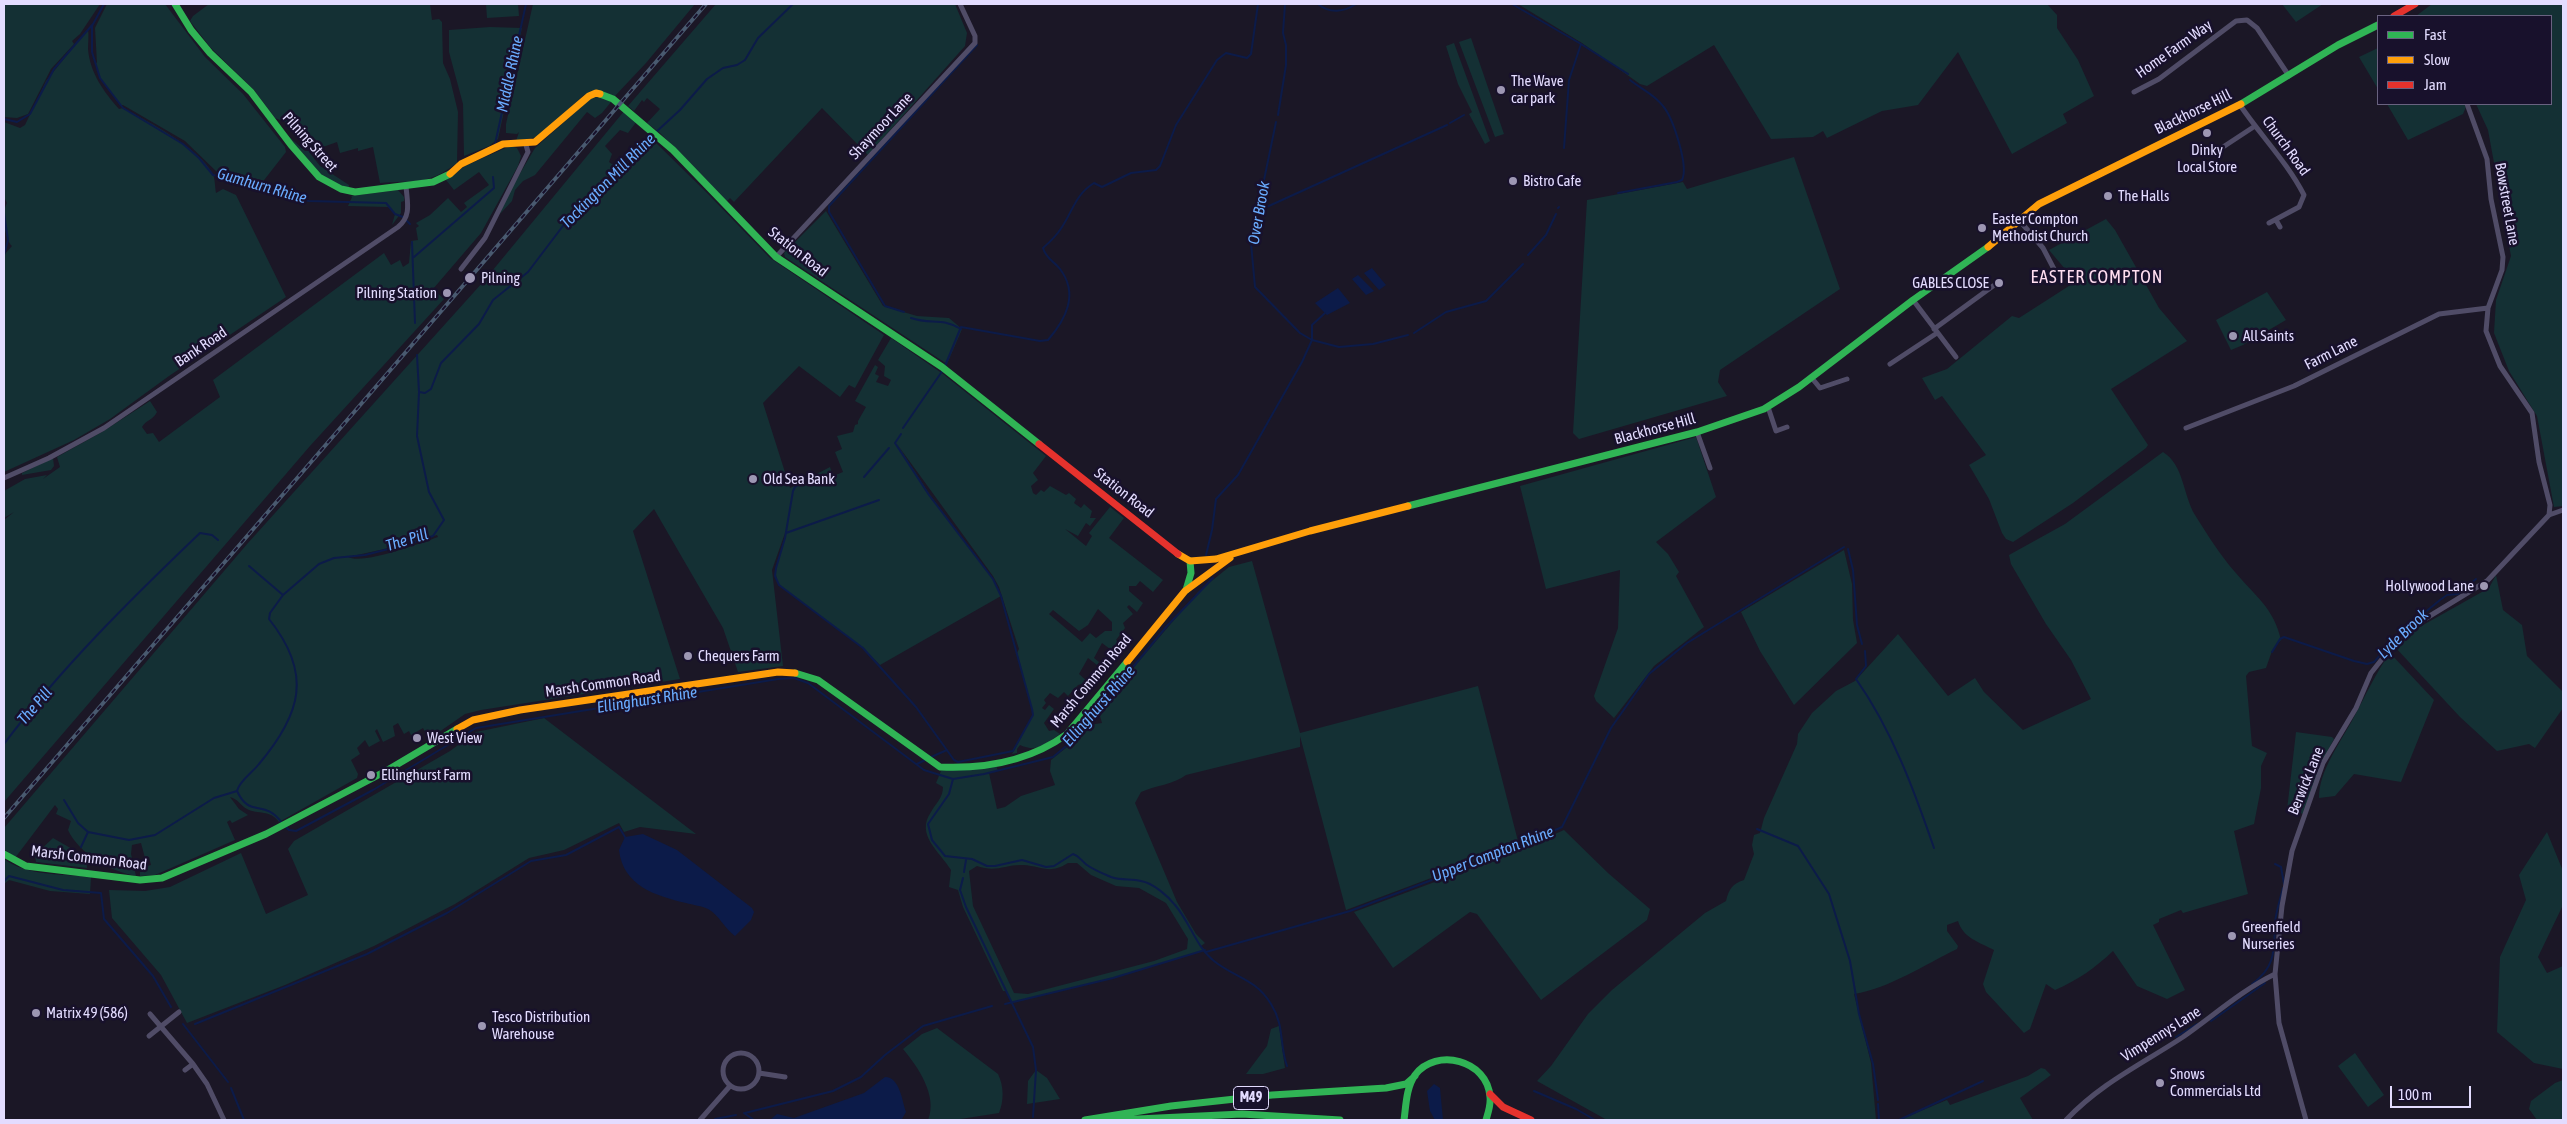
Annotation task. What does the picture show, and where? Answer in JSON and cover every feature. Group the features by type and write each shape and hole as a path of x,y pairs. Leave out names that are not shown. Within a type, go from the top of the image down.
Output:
{"main road":[{"name":"Pilning Street","path":"175,4 191,30 210,53 251,92 283,135 319,177 340,190 355,192 433,182 447,176 461,164 507,142 526,145"},
{"path":"2396,15 2415,4"},
{"name":"Blackhorse Hill","path":"1244,552 1310,532 1697,432 1768,407 1998,240 2019,220 2052,196 2240,105 2338,45 2377,26"},
{"name":"Station Road","path":"526,145 540,138 579,102 596,93 613,99 654,134 776,257 944,369 1174,551 1190,561"},
{"path":"1185,591 1191,573 1190,561 1199,562 1244,552"},
{"name":"Marsh Common Road","path":"4,854 26,866 140,880 162,878 285,825 386,771 473,720 520,710 778,672 798,673 818,680 930,762 941,767 958,769 975,767 1036,754 1053,745 1090,708 1185,591 1219,564 1244,552"},
{"path":"1404,1118 1410,1085 1414,1076 1427,1064 1438,1060 1463,1061 1479,1072 1496,1104 1503,1109 1531,1120"},
{"name":"M49","path":"1085,1120 1171,1106 1272,1096 1386,1088 1406,1084 1414,1076"},
{"path":"1487,1117 1490,1094"},
{"name":"M49","path":"1104,1120 1242,1114 1340,1120"}],"street":[{"name":"Shaymoor Lane","path":"776,257 975,43 975,36 960,4"},
{"name":"Home Farm Way","path":"2134,92 2160,79 2229,26 2242,20 2250,21 2257,28 2289,76"},
{"name":"Church Road","path":"2240,105 2286,163 2304,196 2299,207 2269,224"},
{"name":"Bowstreet Lane","path":"2467,105 2487,159 2491,199 2503,256 2502,270 2488,308 2486,331 2493,355 2532,413 2539,462 2550,504"},
{"path":"2220,149 2255,126"},
{"path":"461,269 486,238 528,152 526,145"},
{"name":"Bank Road","path":"4,478 49,458 104,428 404,223 407,217 406,186"},
{"path":"2019,220 2043,248 2055,271"},
{"path":"2276,220 2280,228"},
{"path":"1890,364 1993,286"},
{"path":"1913,300 1956,357"},
{"name":"Farm Lane","path":"2186,428 2294,386 2439,314 2488,308"},
{"path":"1896,351 1900,358"},
{"path":"1811,377 1820,388 1847,379"},
{"path":"1768,407 1776,431 1787,427"},
{"path":"1697,432 1710,468"},
{"path":"1708,462 1715,460"},
{"path":"2550,504 2563,510 2549,515 2550,504"},
{"name":"Berwick Lane","path":"2306,1120 2297,1094 2279,1023 2275,974 2282,906 2292,851 2323,763 2356,708 2371,673 2390,649 2415,626 2487,581 2549,515"},
{"name":"Vimpennys Lane","path":"2066,1120 2082,1104 2121,1074 2181,1038 2275,974"},
{"path":"149,1036 179,1012"},
{"path":"150,1014 160,1028 180,1046 194,1064 207,1084 224,1120"},
{"path":"735,1054 752,1056 756,1061 759,1073 751,1087 740,1090 730,1086 723,1076 722,1070 726,1060 735,1054"},
{"path":"185,1070 194,1064"},
{"path":"759,1073 785,1077"},
{"path":"700,1120 730,1086"}],"green space":[{"path":"4,4 100,4 80,34 72,41 74,44 51,69 28,114 17,118 4,117"},
{"path":"107,4 165,4 205,57 243,94 285,147 286,152 261,184 251,179 219,174 185,141 120,105 100,78 95,62 97,63 95,28"},
{"path":"209,4 430,4 432,20 439,19 442,22 443,63 450,79 458,112 457,163 428,179 380,183 373,147 358,151 358,148 340,153 337,142 309,152 320,166 349,185 349,188 329,184 286,134 305,151 309,151 285,122 275,118 254,90 210,47 190,21 193,16"},
{"path":"486,4 518,4 519,16 487,18"},
{"path":"533,4 695,4 646,63 614,97 599,92 584,95 538,137 516,141 519,132 517,134 506,133 506,124"},
{"path":"716,4 955,4 967,33 965,46 868,155 822,108 734,202 730,198 727,201 660,133 647,123 660,109 647,98 644,102 642,100 634,111 628,106"},
{"path":"1518,4 2047,4 2057,15 2057,28 2078,60 2094,96 2063,114 2067,123 2012,154 1958,52 1918,105 1882,111 1827,138 1823,131 1813,137 1771,139 1714,45 1647,86 1640,84 1582,43"},
{"path":"2282,4 2323,4 2296,22"},
{"path":"2432,4 2563,4 2563,506 2554,507 2537,416 2509,371 2494,333 2496,300 2511,256 2488,130 2476,105 2552,105 2552,15 2417,15"},
{"path":"490,27 522,28 498,139 489,146 464,156 463,104 449,52 449,30"},
{"path":"88,29 89,58 99,82 108,96 119,109 123,108 159,128 196,154 213,174 216,193 223,189 236,195 286,297 169,376 110,419 74,440 4,472 4,255 12,246 7,238 4,219 7,203 4,197 4,122 20,128 25,125 46,81"},
{"path":"1471,38 1504,134 1495,137 1459,42"},
{"path":"1454,43 1490,141 1485,144 1469,114 1472,112 1458,84 1446,46"},
{"path":"2377,48 2377,87 2359,57"},
{"path":"591,98 606,98 611,102 595,118 587,112 535,175 523,181 515,190 512,201 500,214 509,192 535,148"},
{"path":"2388,105 2465,105 2466,107 2463,114 2408,140"},
{"path":"625,110 637,121 628,133 620,130 605,146 612,154 609,162 616,167 650,134 652,139 770,258 884,335 855,388 849,385 840,397 799,366 763,403 790,488 830,467 833,476 843,472 835,452 842,449 837,436 853,432 855,425 858,424 866,407 855,401 875,365 878,367 875,374 879,376 876,382 888,386 891,380 884,376 885,366 878,360 891,338 943,374 1046,456 1033,473 1038,480 1031,486 1033,493 1036,495 1041,490 1044,492 1050,486 1066,495 1069,493 1076,499 1074,503 1081,508 1084,504 1092,511 1090,518 1096,518 1090,526 1086,523 1078,536 1065,529 1086,546 1092,536 1089,533 1110,507 1124,518 1109,538 1163,580 1153,592 1140,581 1136,586 1129,586 1129,591 1143,603 1137,612 1129,605 1127,607 1133,614 1123,623 1125,628 1116,640 1121,644 1114,652 1102,643 1094,658 1099,662 1097,665 1088,658 1079,674 1088,682 1078,685 1068,696 1064,692 1058,698 1050,693 1044,700 1046,703 1042,708 1045,710 1049,705 1054,709 1044,723 1049,731 1054,730 1060,734 1037,748 1020,745 1017,753 1012,754 1033,715 1017,653 1019,649 999,587 993,576 897,444 930,495 993,579 1001,596 880,665 863,648 779,585 776,571 785,533 772,570 783,666 738,672 723,628 654,509 633,531 680,679 481,710 465,714 429,739 423,728 411,735 409,731 404,734 398,723 393,726 395,736 383,742 377,729 375,731 380,741 369,747 365,740 357,748 360,754 351,760 358,774 357,778 279,822 272,815 251,811 230,797 239,809 248,815 232,823 230,820 227,822 235,840 155,875 140,876 140,872 144,872 143,867 151,865 149,857 145,858 141,843 132,845 131,854 136,876 117,871 97,861 73,839 68,830 71,821 56,814 58,809 55,805 15,858 4,849 4,828 248,543 483,282","holes":["437,535 438,537 430,540 379,556 355,559 348,557 412,543","1098,609 1112,622 1112,631 1105,631 1096,638 1090,633 1082,642 1049,614 1053,610 1079,631 1088,625"]},
{"path":"510,146 517,148 521,156 518,166 481,233 433,289 444,299 310,446 4,802 4,520 14,512 4,518 4,491 25,479 47,475 43,479 60,467 57,457 102,432 150,401 157,412 142,427 147,434 153,433 159,442 220,397 213,380 384,253 391,265 400,260 403,267 409,263 411,241 418,240 416,228 419,226 416,223 430,215 448,198 461,212 467,207 464,203 489,185 479,172 454,190 446,180 465,166"},
{"path":"1794,157 1840,289 1720,370 1718,382 1727,396 1579,439 1573,433 1587,200 1683,182 1687,189"},
{"path":"398,190 404,197 404,201 401,202 401,213 392,225 395,214 388,207 348,206 351,196"},
{"path":"826,211 883,306 917,316 949,318 962,329 947,364 785,257 784,253"},
{"path":"2106,219 2115,230 2159,308 2187,341 2111,389 2148,445 2146,448 2073,503 2013,542 2006,539 2002,533 1989,499 1969,465 1986,455 1942,396 1935,400 1922,378 1947,369 2012,316 2019,318 2072,284 2065,269 2049,250"},
{"path":"2267,292 2286,320 2231,350 2216,320"},
{"path":"1696,437 1716,497 1656,542 1668,554 1679,572 1676,576 1704,627 1654,666 1614,718 1596,701 1594,696 1618,628 1620,570 1546,589 1520,486"},
{"path":"2163,452 2170,458 2179,472 2195,515 2224,559 2269,611 2274,619 2281,640 2272,651 2266,668 2249,672 2246,676 2252,746 2267,753 2261,766 2261,788 2254,824 2234,831 2248,894 2183,913 2181,910 2159,919 2159,922 2153,925 2185,990 2167,999 2137,986 2113,951 2086,973 2055,990 2046,984 2030,1029 2024,1033 1986,992 1983,984 1994,950 1968,936 1960,927 1958,921 1947,925 1947,931 1958,946 1957,949 1881,987 1854,994 1871,1063 1876,1120 1607,1120 1537,1081 1551,1066 1588,1014 1612,990 1705,913 1726,901 1728,893 1732,888 1744,880 1754,854 1752,845 1754,835 1760,833 1764,818 1797,744 1798,734 1812,713 1836,691 1855,681 1898,634 1948,696 1975,678 1984,692 2023,730 2091,699 2071,660 2046,624 2011,564 2009,555 2065,524"},
{"path":"53,458 54,466 51,470 22,475 22,473"},
{"path":"1844,550 1852,584 1853,620 1857,643 1794,705 1760,651 1741,612"},
{"path":"1252,561 1300,733 1478,686 1519,845 1346,910 1300,736 1300,747 1186,775 1176,781 1141,792 1135,803 1177,902 1196,934 1205,943 1201,946 1205,950 1113,978 1012,1003 1006,991 1003,991 963,907 958,890 949,887 951,870 927,836 927,820 943,791 943,787 936,783 941,771 996,765 998,771 989,773 997,809 1005,807 1021,796 1055,785 1050,771 1051,760 1072,743 1089,725 1102,723 1098,709 1198,592 1229,567","holes":["1068,863 1077,863 1091,875 1116,886 1139,888 1166,903 1188,939 1187,949 1154,961 1028,994 1014,993 973,906 969,871 977,866 990,869 1017,865 1056,869"]},
{"path":"2496,575 2503,610 2522,625 2527,656 2563,692 2563,708 2535,748 2529,744 2497,751 2460,717 2395,647 2416,629 2489,588"},
{"path":"2390,653 2434,700 2401,782 2354,774 2335,796 2319,798 2323,777 2332,756"},
{"path":"544,718 696,834 640,827 624,832 619,823 564,850 529,858 455,904 374,946 285,985 187,1023 161,975 112,918 109,890 145,891 170,887 241,853 266,914 308,895 288,849 294,841 450,751 476,732"},
{"path":"2296,732 2332,737 2334,739 2320,765 2304,814 2287,810"},
{"path":"1564,830 1608,873 1650,909 1647,920 1541,1000 1477,914 1470,912 1393,968 1354,912 1510,854"},
{"path":"2547,832 2563,871 2563,905 2538,957 2547,973 2563,966 2563,1069 2534,1063 2497,1032 2500,957 2526,900 2519,875"},
{"path":"53,838 86,857 87,868 36,862 35,855"},
{"path":"4,859 23,869 91,877 90,894 50,891 9,880 4,884"},
{"path":"1279,1026 1285,1068 1263,1074 1246,1074 1267,1046 1271,1029"},
{"path":"937,1028 998,1074 1003,1093 999,1113 954,1120 928,1120 930,1101 925,1082 915,1064 903,1049 922,1034"},
{"path":"2355,1053 2384,1095 2368,1107 2338,1066"},
{"path":"2041,1068 2051,1075 2020,1098 2033,1120 1899,1120 1947,1100 1950,1105 2028,1076"},
{"path":"1036,1070 1047,1078 1060,1099 1027,1104 1028,1081"},
{"path":"2563,1080 2563,1120 2537,1120 2529,1109 2531,1101 2555,1083"}],"water":[{"path":"1372,268 1386,285 1379,290 1364,273"},
{"path":"1358,275 1374,291 1366,295 1352,279"},
{"path":"1338,288 1350,303 1327,315 1315,303"},
{"path":"643,834 677,850 752,908 754,912 751,920 735,936 708,909 663,897 634,881 622,862 619,850 625,837"},
{"path":"885,1077 894,1081 900,1090 906,1112 902,1119 770,1120 777,1114 794,1118 864,1093"},
{"path":"1434,1084 1440,1088 1443,1120 1435,1120 1430,1111 1427,1091"}],"waterway":[{"name":"Gumhurn Rhine","path":"104,4 92,26 92,52 100,78 123,108 183,144 199,158 213,175 250,182 283,196 309,201 386,203 395,214 403,217 410,224"},
{"name":"Middle Rhine","path":"495,144 526,4"},
{"name":"Tockington Mill Rhine","path":"655,133 680,110 707,79 723,68 737,65 745,60 758,38 793,4"},
{"path":"945,366 961,327 1040,341 1048,340 1065,315 1068,306 1069,288 1066,278 1046,255 1043,248 1060,230 1079,197 1088,187 1094,183 1102,187 1131,173 1156,170 1160,166 1176,125 1217,60 1226,53 1247,58 1251,54 1258,4"},
{"name":"Over Brook","path":"1278,115 1286,65 1286,45 1283,33 1285,4"},
{"name":"Over Brook","path":"1318,4 1332,11 1347,9 1356,4"},
{"path":"1512,4 1628,74"},
{"path":"4,119 17,122 30,114 54,69 93,24"},
{"path":"1564,148 1569,80 1581,44"},
{"path":"904,312 885,306 829,212 829,206 977,45"},
{"path":"1618,193 1677,182 1682,180 1684,173 1679,142 1667,112 1656,98 1630,80"},
{"path":"1450,123 1464,115"},
{"name":"Over Brook","path":"1276,122 1251,243 1255,287 1300,333 1312,340 1339,347 1373,344 1408,335"},
{"path":"1260,210 1447,125"},
{"name":"Tockington Mill Rhine","path":"419,392 425,393 431,389 441,363 479,324 493,300 528,272 572,214 652,136"},
{"name":"Middle Rhine","path":"414,257 494,188 493,177"},
{"path":"4,213 8,240 4,255"},
{"path":"1528,255 1546,235 1556,214"},
{"name":"The Pill","path":"412,242 415,323"},
{"path":"1414,333 1446,312 1486,301 1523,264"},
{"path":"1206,555 1212,530 1216,499 1238,475 1302,362 1312,340 1312,325 1325,313"},
{"path":"911,318 948,323 961,329"},
{"name":"The Pill","path":"249,566 283,595 319,564 334,558 365,555 433,536 444,520 429,492 417,436 419,392 417,355"},
{"path":"903,428 943,370"},
{"path":"804,482 795,487 793,491 785,538 776,568 775,576 779,585 863,648 916,707 954,760 958,762 1013,751 1033,715 1001,596 993,579 929,495 895,443 901,434"},
{"path":"864,477 889,448"},
{"path":"786,533 879,500"},
{"name":"The Pill","path":"4,744 73,661 148,583 200,533 212,535 218,540"},
{"name":"Upper Compton Rhine","path":"1206,952 1350,911 1511,850 1562,827 1611,728 1649,674 1687,643 1844,547"},
{"path":"1848,549 1853,570 1857,625 1862,644"},
{"name":"Ellinghurst Rhine","path":"285,826 289,830 296,831 373,790 476,728 778,679 794,678 808,683 924,770 953,779 984,774 1053,757 1071,742 1167,626 1213,578"},
{"name":"Lyde Brook","path":"2272,652 2280,639 2284,637 2354,661 2367,664 2374,662 2401,632 2440,600 2447,595 2458,594 2476,579"},
{"name":"Ellinghurst Rhine","path":"282,823 269,811 247,804 237,791 240,784 273,746 292,711 296,693 296,676 292,658 283,639 269,619 270,613 283,595"},
{"path":"1865,651 1866,666 1856,679 1881,719 1901,761 1934,848"},
{"path":"931,757 947,750"},
{"path":"917,764 927,759"},
{"path":"953,779 949,794 928,824 932,840 945,856 972,859 987,866 1022,860 1046,867 1054,866 1073,854 1090,867 1111,877 1146,882 1160,890 1180,912 1202,949 1222,967 1251,983 1265,995 1278,1020 1287,1066"},
{"path":"64,800 78,823 88,832 129,840 155,835 214,798 237,791"},
{"path":"195,1024 367,954 447,913 531,861 566,855 619,827 625,837"},
{"path":"1757,829 1798,846 1829,894 1850,961 1859,1014 1873,1064 1878,1100"},
{"path":"81,847 88,832"},
{"path":"964,872 966,860"},
{"path":"2275,864 2281,867 2284,884"},
{"path":"4,881 9,876 63,890 101,893 104,919 153,976 171,1007"},
{"path":"963,878 960,890 966,907 1033,1047 1036,1070 1033,1117"},
{"path":"2252,984 2260,978 2270,964 2274,950 2277,910 2283,888"},
{"path":"1005,1004 1113,978 1205,950"},
{"path":"2211,1021 2265,983"},
{"path":"745,1113 833,1091 861,1077 885,1055 923,1026 992,1006"},
{"path":"183,1024 228,1082"},
{"path":"2176,1037 2197,1024"},
{"path":"1899,1120 1983,1081"},
{"path":"231,1088 244,1120"},
{"path":"1534,1091 1576,1109 1595,1120"},
{"path":"1878,1104 1879,1120"},
{"path":"744,1113 754,1120"},
{"path":"715,1119 736,1115"}],"railway":[{"path":"4,818 706,4"}],"traffic: fast":[{"path":"175,4 191,30 210,53 251,92 291,145 319,177 341,189 355,192 433,182 450,174"},
{"path":"2241,104 2338,45 2377,26"},
{"path":"600,94 613,99 673,150 776,257 942,367 1039,444"},
{"path":"1408,506 1697,432 1764,409 1799,387 1913,300 1988,247"},
{"path":"1186,590 1191,573 1190,561"},
{"path":"795,673 818,680 940,767 957,767 990,765 1022,757 1053,743 1067,734 1127,662"},
{"path":"4,854 26,866 140,880 162,878 266,834 386,771 457,729"},
{"path":"1404,1120 1408,1091 1415,1075 1424,1066 1435,1061 1447,1060 1471,1066 1487,1084 1490,1100 1486,1120"},
{"path":"1085,1120 1171,1106 1272,1095 1386,1088 1406,1084 1415,1076"},
{"path":"1117,1120 1242,1114 1340,1120"}],"traffic: slow":[{"path":"450,174 461,164 503,144 535,142 589,96 596,93 600,94"},
{"path":"1988,247 2039,204 2241,104"},
{"path":"1178,554 1190,561 1216,559 1310,531 1408,506"},
{"path":"1127,662 1185,591 1230,558"},
{"path":"457,729 473,720 520,710 778,672 795,673"}],"traffic: jam":[{"path":"2396,15 2415,4"},
{"path":"1039,444 1178,554"},
{"path":"1490,1094 1503,1107 1531,1120"}],"place":[{"name":"The Wave car park","path":"1501,90"},
{"name":"Dinky Local Store","path":"2207,133"},
{"name":"Bistro Cafe","path":"1513,181"},
{"name":"The Halls","path":"2108,196"},
{"name":"Easter Compton Methodist Church","path":"1982,228"},
{"name":"Pilning","path":"470,278"},
{"name":"GABLES CLOSE","path":"1999,283"},
{"name":"Pilning Station","path":"447,293"},
{"name":"All Saints","path":"2233,336"},
{"name":"Old Sea Bank","path":"753,479"},
{"name":"Hollywood Lane","path":"2484,586"},
{"name":"Chequers Farm","path":"688,656"},
{"name":"West View","path":"417,738"},
{"name":"Ellinghurst Farm","path":"371,775"},
{"name":"Greenfield Nurseries","path":"2232,936"},
{"name":"Matrix 49 (586)","path":"36,1013"},
{"name":"Tesco Distribution Warehouse","path":"482,1026"},
{"name":"Snows Commercials Ltd","path":"2160,1083"}],"district":[{"name":"EASTER COMPTON","path":"2097,277"}]}
